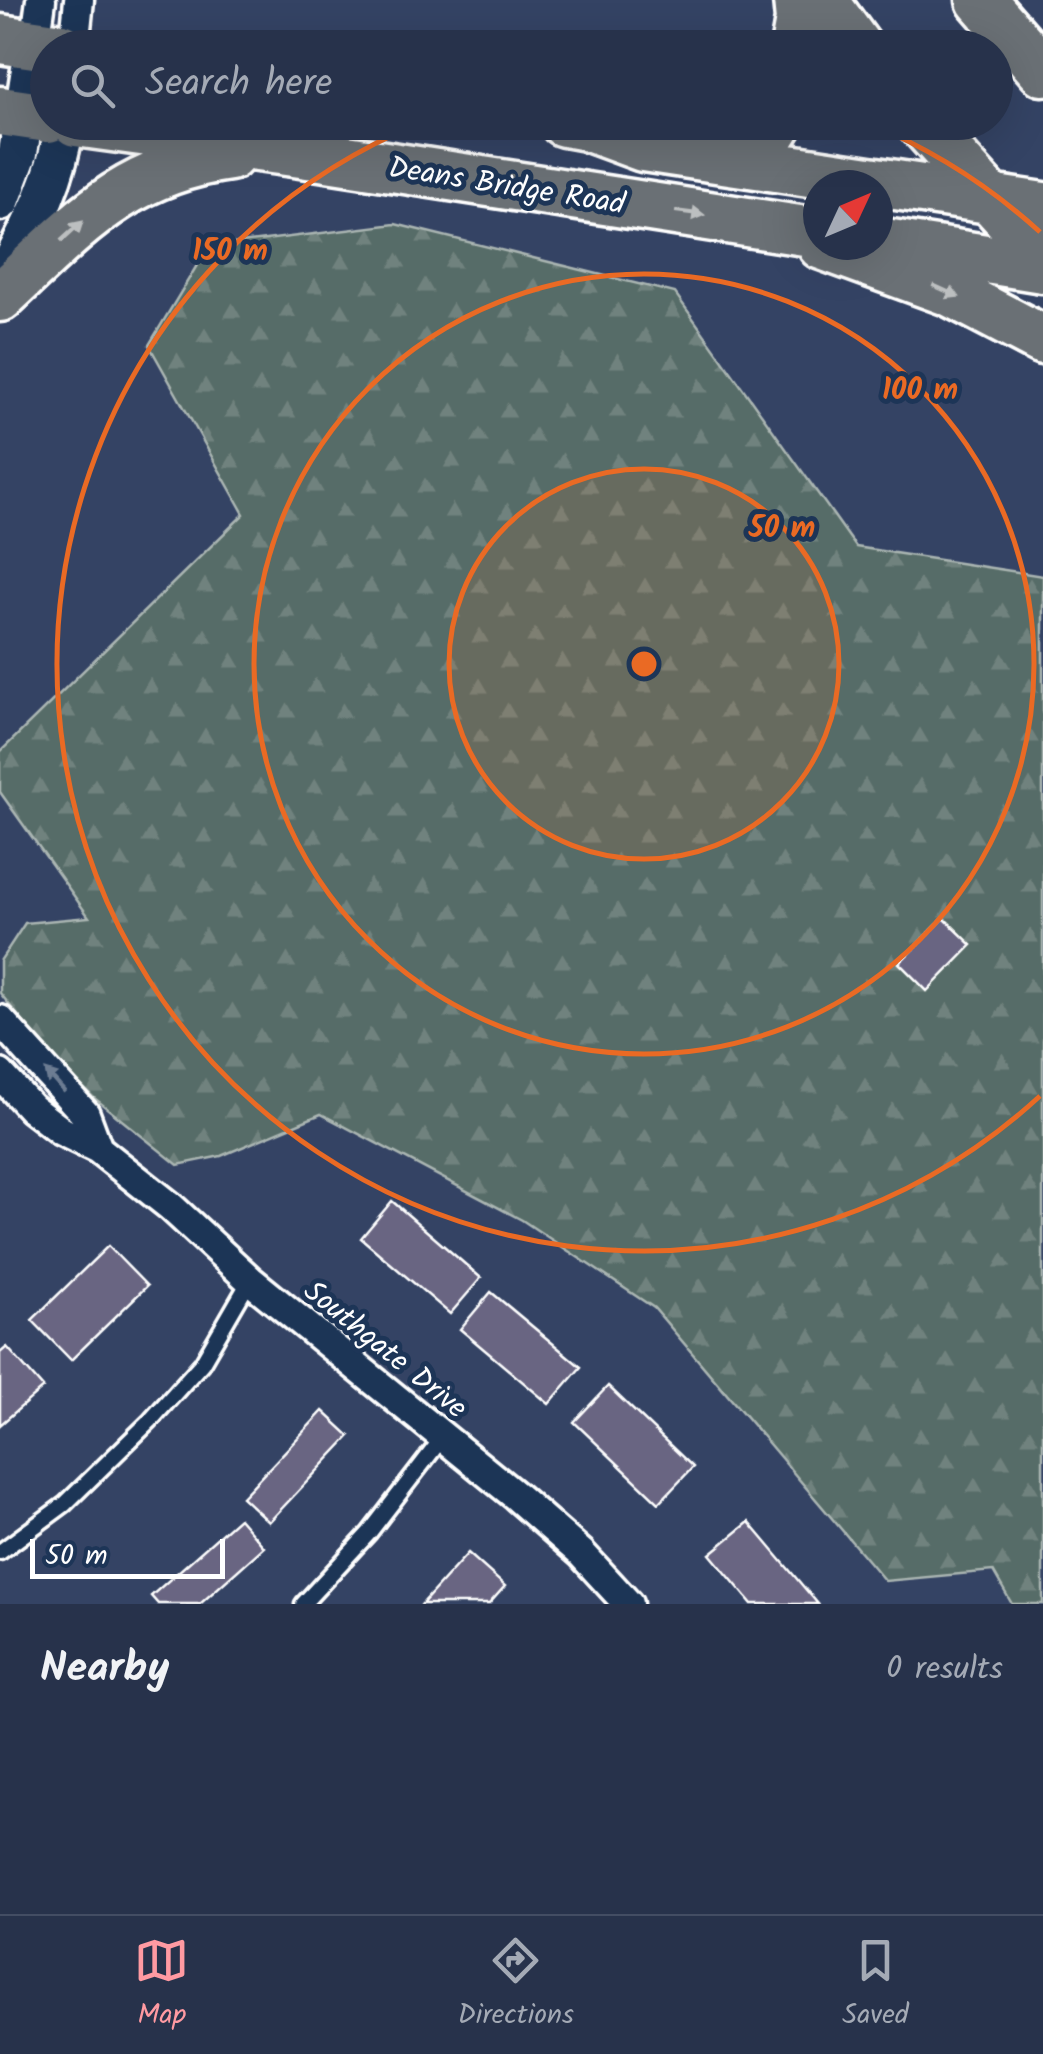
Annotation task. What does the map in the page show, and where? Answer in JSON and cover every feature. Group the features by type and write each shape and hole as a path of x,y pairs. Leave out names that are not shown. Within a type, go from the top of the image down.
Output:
{"highway":[{"path":"798,0 798,30"},
{"path":"823,0 845,30"},
{"path":"985,3 1008,30"},
{"path":"1013,35 1043,70"},
{"name":"Deans Bridge Road","path":"205,140 803,231"},
{"name":"Deans Bridge Road","path":"625,140 644,147 1043,207"},
{"path":"739,161 763,140"},
{"path":"937,140 1043,258"},
{"path":"10,271 131,186 185,164 291,152"},
{"path":"756,223 803,238"},
{"path":"893,244 1043,268"},
{"path":"864,260 951,292 1043,340"}],"street":[{"path":"48,30 78,0"},
{"path":"0,201 30,126"},
{"path":"10,271 56,172 43,140"},
{"name":"Southgate Drive","path":"0,1020 85,1114 98,1149"},
{"name":"Southgate Drive","path":"0,1074 31,1108 62,1132 98,1149 170,1206 250,1280 443,1436 581,1553 628,1604"}],"lane":[{"path":"0,1552 64,1504 150,1421 202,1362 250,1280"},
{"path":"304,1604 369,1533 443,1436"}],"green space":[{"path":"395,224 675,293 856,547 1043,576 1043,1604 1012,1604 993,1571 885,1581 654,1308 522,1220 321,1114 221,1156 178,1165 93,1097 46,1051 0,993 0,961 25,923 89,917 0,792 0,752 244,514 149,345 208,247"}],"building":[{"path":"944,918 972,945 927,991 899,963"},
{"path":"392,1201 481,1278 450,1314 361,1238"},
{"path":"108,1246 147,1286 71,1360 32,1320"},
{"path":"491,1292 581,1367 549,1404 460,1329"},
{"path":"7,1347 43,1388 0,1425 0,1353"},
{"path":"608,1386 693,1467 659,1503 574,1422"},
{"path":"323,1411 350,1436 269,1522 242,1497"},
{"path":"239,1518 264,1547 200,1604 158,1604 151,1596"},
{"path":"749,1522 818,1604 752,1604 710,1554"},
{"path":"468,1553 505,1586 489,1604 422,1604"}]}
